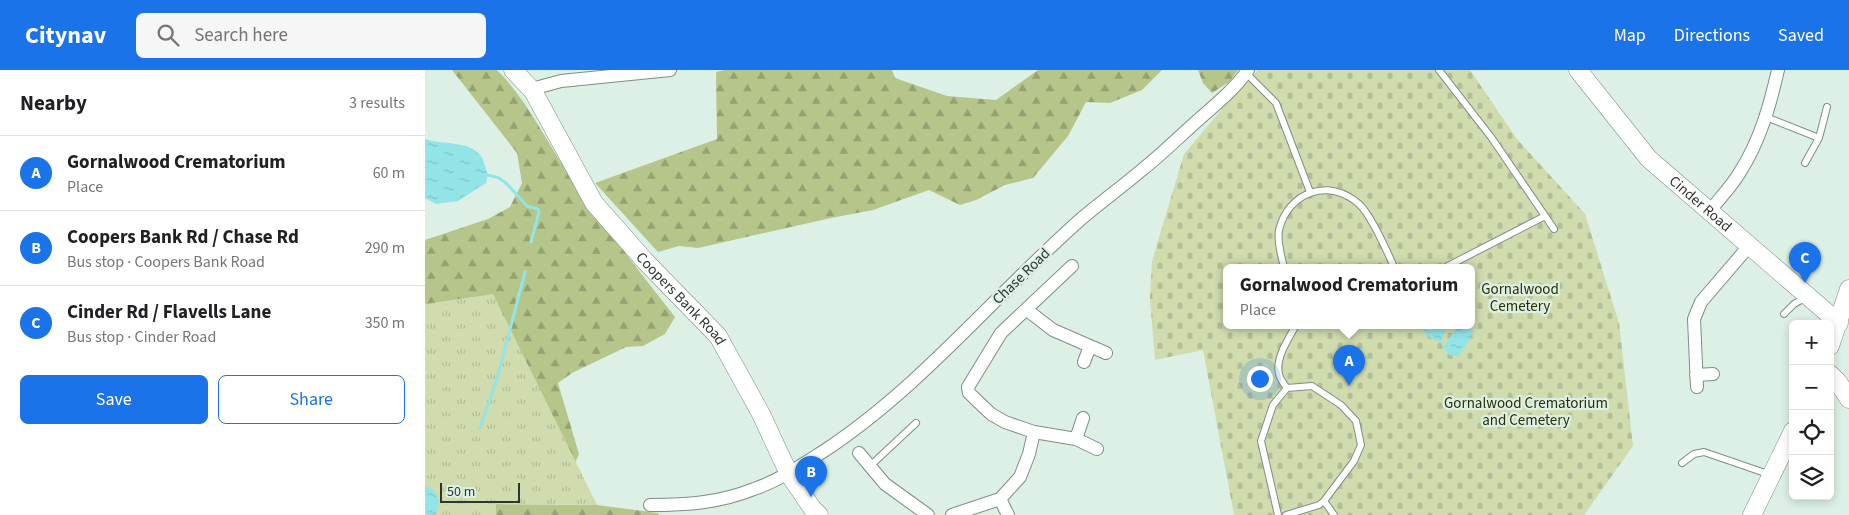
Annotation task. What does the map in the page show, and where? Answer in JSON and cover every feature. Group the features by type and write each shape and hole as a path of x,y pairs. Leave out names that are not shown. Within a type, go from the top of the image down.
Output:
{"street":[{"name":"Coopers Bank Road","path":"513,70 533,90 594,203 645,261 718,336 761,414 789,474 812,508 819,515"},
{"path":"533,90 561,81 670,70"},
{"name":"Cinder Road","path":"1578,70 1649,159 1807,296 1844,323"},
{"path":"1709,212 1740,172 1766,117 1778,70"},
{"name":"Chase Road","path":"650,504 686,505 712,501 754,490 789,474 847,436 911,384 1081,219 1145,168 1240,82 1247,72"},
{"path":"1713,374 1696,381 1695,319 1701,302 1749,246"},
{"path":"1072,266 1001,333 968,387 969,393 991,414 1005,422 1034,432 1076,439 1097,449"},
{"path":"1834,339 1844,323 1849,289"},
{"path":"1027,310 1053,330 1106,353"},
{"path":"1084,362 1090,346"},
{"path":"1834,379 1849,399"},
{"path":"1076,439 1083,418"},
{"path":"952,515 999,499 1020,477 1029,454 1034,432"},
{"path":"1752,515 1789,439"},
{"path":"859,453 885,484 928,515"},
{"path":"999,499 1008,515"}],"lane":[{"path":"1439,70 1491,137 1554,229"},
{"path":"1247,72 1277,103 1310,192"},
{"path":"1805,163 1819,138 1827,107"},
{"path":"1766,117 1819,138"},
{"path":"1284,264 1281,256 1279,232 1285,213 1299,199 1310,192 1325,190 1344,193 1360,205 1382,240 1393,264"},
{"path":"1452,264 1545,216"},
{"path":"1784,314 1794,304 1807,296"},
{"path":"1287,388 1279,375 1278,365 1286,342 1294,329"},
{"path":"1278,515 1261,441 1273,405 1287,388 1312,386 1341,405 1356,421 1361,445 1354,461 1324,501 1319,505 1286,515"},
{"path":"870,466 916,423"},
{"path":"1682,463 1694,454 1704,452 1772,475"},
{"path":"1324,501 1335,515"}],"green space":[{"path":"452,70 497,70 508,82 527,107 593,210 675,317 665,334 643,346 626,347 572,373 558,383 579,454 570,474 425,411 425,240 488,219 510,207 522,183 517,153"},
{"path":"725,70 892,70 895,78 947,96 996,100 1038,70 1162,70 1142,90 1110,103 1086,102 1068,136 1033,178 1005,185 976,200 960,205 929,190 873,210 698,248 679,246 658,252 595,183 717,139 716,72"},
{"path":"1198,70 1238,70 1229,82 1212,93 1203,83"},
{"name":"Gornalwood Crematorium and Cemetery","path":"1258,70 1470,70 1517,139 1585,214 1619,323 1633,446 1584,515 1234,515 1203,350 1155,360 1150,298 1152,261 1184,154 1232,97"},
{"path":"493,294 597,505 496,504 496,515 425,515 425,304"},
{"path":"495,504 597,505 658,513 659,515 496,515"}],"water":[{"path":"425,139 462,145 476,151 481,156 486,168 488,175 486,183 458,201 436,204 425,198"},
{"path":"1423,329 1431,331 1432,329 1446,330 1441,341 1445,345 1455,329 1471,329 1473,331 1470,340 1458,356 1449,355 1439,341 1429,337"},
{"path":"425,486 433,489 439,501 436,515 425,515"}],"waterway":[{"path":"488,175 499,178 527,206 538,209 539,212 531,242"},
{"path":"480,428 497,379 525,272"}],"place":[{"name":"Cinder Rd / Flavells Lane","path":"1805,283"},
{"name":"Gornalwood Crematorium","path":"1349,386"},
{"name":"Coopers Bank Rd / Chase Rd","path":"811,497"}],"park label":[{"name":"Gornalwood Cemetery","path":"1520,298"}]}
